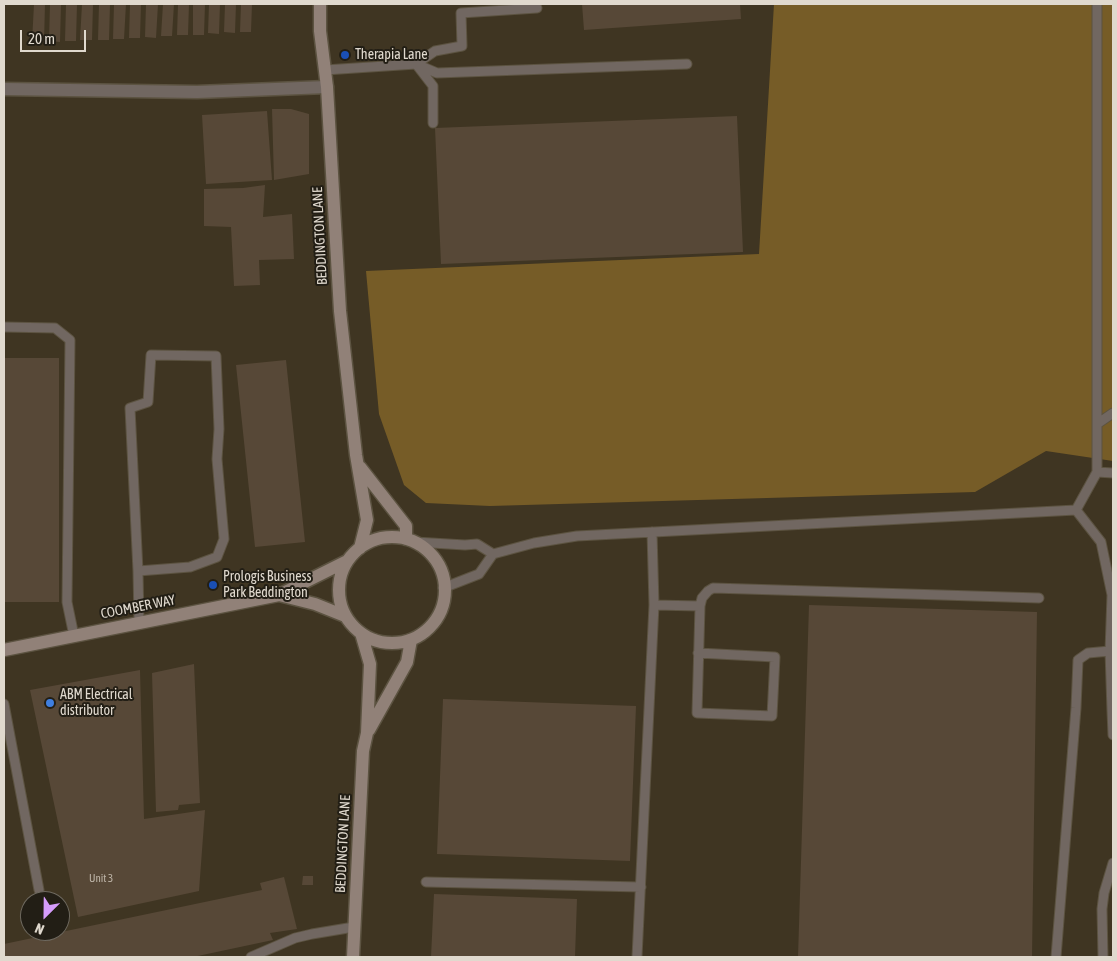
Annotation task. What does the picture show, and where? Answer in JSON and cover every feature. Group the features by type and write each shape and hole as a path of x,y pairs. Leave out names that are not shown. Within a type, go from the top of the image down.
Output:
{"main road":[{"name":"BEDDINGTON LANE","path":"320,4 320,31 327,87 340,311 356,455 368,520 360,548"},
{"name":"BEDDINGTON LANE","path":"359,465 406,526 410,540"},
{"name":"BEDDINGTON LANE","path":"387,537 410,540 434,557 444,579 444,601 431,627 411,640 387,644 368,638 357,630 345,616 341,605 339,584 347,561 360,548 364,544 387,537"},
{"name":"COOMBER WAY","path":"4,650 279,594 347,561"},
{"name":"COOMBER WAY","path":"279,594 315,604 345,616"},
{"name":"BEDDINGTON LANE","path":"353,957 363,751 367,734 370,664 361,633"},
{"name":"BEDDINGTON LANE","path":"367,734 407,662 411,640"}],"street":[{"path":"4,90 197,92 327,87"}],"lane":[{"path":"1076,510 1096,472 1097,4"},
{"path":"416,64 435,51 462,46 461,13 537,8"},
{"path":"325,70 416,64 437,73 687,64"},
{"path":"416,64 433,86 432,123"},
{"path":"4,327 55,328 70,340 67,602 74,636"},
{"path":"138,571 190,567 217,557 224,539 217,459 219,429 216,356 151,354 148,402 130,408 139,622"},
{"path":"1097,424 1113,413"},
{"path":"1096,472 1113,473"},
{"path":"443,588 478,574 493,554 534,543 577,536 1076,510"},
{"path":"1076,510 1101,542 1112,595 1110,650 1113,735"},
{"path":"637,957 654,605 652,532"},
{"path":"410,540 464,545 477,544 493,554"},
{"path":"698,653 775,657 772,716 697,712 698,653 700,606 702,598 713,588 1039,598"},
{"path":"654,605 700,606"},
{"path":"1056,957 1076,708 1078,660 1088,652 1110,650"},
{"path":"4,704 39,890"},
{"path":"1102,957 1102,909 1104,893 1113,863"},
{"path":"426,882 640,887"},
{"path":"252,957 295,938 354,927"}],"shaded area":[{"path":"774,4 1113,4 1113,461 1046,451 975,492 490,506 426,503 404,485 379,414 366,271 759,254"}],"building":[{"path":"34,4 45,4 44,43 32,42"},
{"path":"50,4 61,4 60,42 49,41"},
{"path":"66,4 77,4 76,41 65,41"},
{"path":"82,4 93,4 92,40 80,40"},
{"path":"99,4 110,4 109,40 98,40"},
{"path":"114,4 126,4 124,39 113,39"},
{"path":"130,4 141,4 140,38 129,38"},
{"path":"146,4 158,4 156,38 145,37"},
{"path":"163,4 174,4 172,36 161,36"},
{"path":"178,4 189,4 188,35 177,35"},
{"path":"193,4 205,4 204,35 193,35"},
{"path":"209,4 220,4 219,34 208,33"},
{"path":"225,4 236,4 235,33 224,32"},
{"path":"241,4 252,4 251,32 240,32"},
{"path":"582,4 740,4 741,19 584,30"},
{"path":"272,109 291,109 309,114 309,174 274,180"},
{"path":"267,111 272,180 206,184 202,115"},
{"path":"737,116 743,252 441,264 435,128"},
{"path":"265,185 263,217 292,214 294,259 259,260 260,285 234,286 231,227 204,226 204,189 243,188"},
{"path":"4,358 59,358 59,602 4,602"},
{"path":"286,360 305,542 255,547 236,365"},
{"path":"809,605 1037,612 1032,957 798,957"},
{"path":"194,664 200,803 179,805 178,810 156,812 152,673"},
{"path":"140,670 144,819 205,810 199,891 78,917 30,690"},
{"path":"443,699 636,706 630,861 437,854"},
{"path":"303,876 313,876 313,885 302,885"},
{"path":"284,877 297,929 270,933 273,940 193,957 4,957 4,944 20,941 70,941 70,930 262,890 260,883"},
{"path":"434,894 577,899 575,957 431,957"}],"place":[{"name":"Therapia Lane","path":"345,55"},
{"name":"Prologis Business Park Beddington","path":"213,585"},
{"name":"ABM Electrical distributor","path":"50,703"}]}
